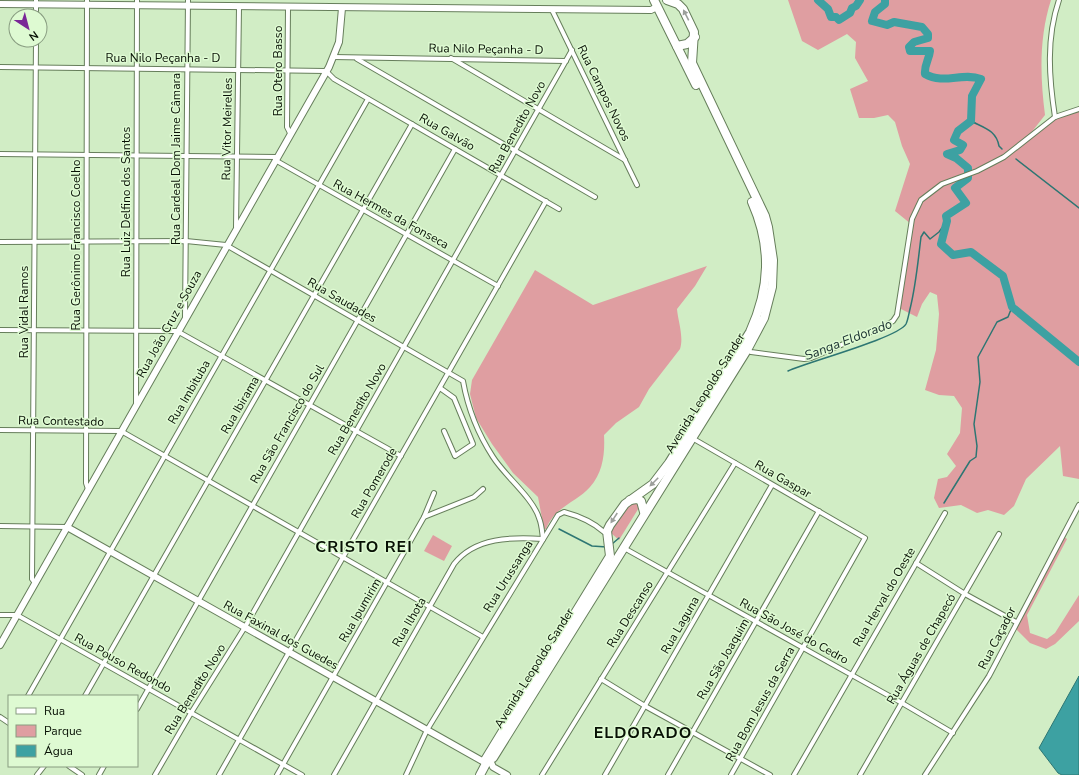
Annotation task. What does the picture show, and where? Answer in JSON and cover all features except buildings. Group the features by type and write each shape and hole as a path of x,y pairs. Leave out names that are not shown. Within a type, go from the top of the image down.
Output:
{"highway":[{"path":"655,4 668,1"},
{"name":"Avenida Leopoldo Sander","path":"487,760 493,758 644,512 746,350 764,318 772,287 772,260 765,216 692,63 695,36 694,32 683,9 678,4 668,1"},
{"name":"Avenida Leopoldo Sander","path":"479,775 610,556 608,535 621,508 628,501 653,484 669,463 750,332 759,312 764,294 767,257 764,233 756,212 677,46 655,4"},
{"path":"677,46 687,44 695,36"},
{"path":"628,501 637,499 641,501 644,512"},
{"path":"608,535 612,545 623,548"}],"street":[{"path":"264,0 264,8"},
{"path":"1055,117 1050,86 1050,59 1051,36 1059,0"},
{"path":"0,4 36,2 188,3 264,8 651,10 655,4"},
{"name":"Rua Gerônimo Francisco Coelho","path":"87,3 86,483 88,489"},
{"name":"Rua Luiz Delfino dos Santos","path":"136,405 137,3"},
{"name":"Rua Cardeal Dom Jaime Câmara","path":"185,317 188,3"},
{"name":"Rua Vitor Meirelles","path":"236,227 239,7"},
{"name":"Rua Otero Basso","path":"288,8 287,127 290,133"},
{"name":"Rua João Cruz e Souza","path":"0,645 236,227 326,71 339,42 342,8"},
{"name":"Rua Campos Novos","path":"552,10 637,185"},
{"name":"Rua Vidal Ramos","path":"35,583 32,579 36,48"},
{"name":"Rua Benedito Novo","path":"155,775 191,713 245,627 572,50"},
{"name":"Rua Nilo Peçanha - D","path":"333,57 357,59 450,58 566,61"},
{"path":"450,58 625,160"},
{"path":"357,59 595,197"},
{"name":"Rua Nilo Peçanha - D","path":"0,67 238,68 326,71"},
{"name":"Rua Galvão","path":"326,71 334,79 559,209"},
{"name":"Rua Imbituba","path":"29,695 368,98"},
{"path":"746,350 751,352 804,359 811,358 886,326 892,321 898,308 912,219 915,209 928,193 942,184 959,178 1004,157 1055,117 1079,109"},
{"name":"Rua Ibirama","path":"86,695 412,124"},
{"name":"Rua São Francisco do Sul","path":"138,707 455,149"},
{"name":"Rua Hermes da Fonseca","path":"0,154 276,158 319,185 498,286"},
{"name":"Rua Pomerode","path":"219,775 546,201"},
{"path":"0,242 186,241 226,245"},
{"name":"Rua Saudades","path":"226,245 449,373"},
{"path":"0,330 177,331 401,456"},
{"name":"Rua Urussanga","path":"406,775 427,730 543,539 539,517 527,499 494,458 484,440 468,406 463,382 449,373"},
{"path":"440,388 454,398 473,444 455,456 444,431"},
{"name":"Rua Contestado","path":"0,430 121,431"},
{"path":"121,431 483,637"},
{"name":"Rua Gaspar","path":"692,438 864,538"},
{"name":"Rua Descanso","path":"542,775 735,463"},
{"name":"Rua Laguna","path":"605,775 772,485"},
{"path":"424,517 474,497 483,489"},
{"name":"Rua Ipumirim","path":"277,775 424,517 434,493"},
{"name":"Rua Caçador","path":"925,775 988,676 1079,505"},
{"path":"543,539 555,519 564,512 588,521 608,535"},
{"name":"Rua São Joaquim","path":"668,775 819,512"},
{"name":"Rua Herval do Oeste","path":"794,775 945,513"},
{"path":"0,526 67,527"},
{"name":"Rua Faxinal dos Guedes","path":"67,527 427,730 487,760 493,767 507,775"},
{"name":"Rua Águas de Chapecó","path":"860,775 999,534"},
{"name":"Rua Bom Jesus da Serra","path":"731,775 864,538"},
{"name":"Rua Ilhota","path":"334,775 460,555 475,547 498,539 543,539"},
{"name":"Rua São José do Cedro","path":"623,548 803,647 953,733"},
{"path":"916,563 965,594 1016,622"},
{"path":"0,615 17,615"},
{"name":"Rua Pouso Redondo","path":"17,615 302,775"},
{"path":"601,679 645,706 770,775"},
{"path":"37,775 43,767"},
{"path":"70,767 82,775"}],"green space":[{"path":"788,0 1051,0 1044,28 1042,57 1042,86 1045,115 1027,138 1055,117 1079,109 1079,479 1063,476 1060,446 1026,479 1014,506 1004,515 988,510 977,513 961,505 939,508 934,498 938,479 947,477 956,466 947,454 960,433 962,408 954,396 939,395 925,390 936,350 939,314 937,295 930,292 922,304 917,317 899,308 911,224 895,211 910,164 902,146 895,122 888,115 874,118 859,118 850,89 868,81 855,58 856,42 847,34 818,50 802,41"},
{"path":"707,266 695,286 677,309 681,334 680,349 649,389 639,407 616,423 604,435 602,462 598,475 590,487 560,510 550,521 546,529 544,529 538,497 513,473 492,444 476,418 470,394 472,380 535,270 593,305"},
{"path":"636,502 640,506 619,540 611,533 612,529 624,510"},
{"path":"433,535 452,546 444,561 424,551"},
{"path":"1063,536 1067,539 1027,615 1030,633 1047,639 1055,633 1079,595 1079,621 1055,644 1046,649 1030,643 1016,629"}],"water":[{"path":"1079,676 1079,775 1062,775 1058,773 1039,748"}],"waterway":[{"path":"818,0 828,9 831,17 836,17 839,20 850,13 852,8 856,6 860,0"},
{"path":"885,0 885,4 875,12 872,21 887,25 894,22 922,27 928,34 928,38 914,42 909,47 910,51 930,51 925,68 925,74 932,77 946,79 967,77 981,79 972,96 971,121 958,131 954,140 963,145 960,150 947,154 956,158 968,168 968,178 955,188 966,203 946,216 947,221 941,244 953,255 971,252 1003,276 1012,307 1079,362"},
{"path":"971,121 989,130 995,136 999,146 1002,149"},
{"path":"1016,159 1079,208"},
{"name":"Sanga Eldorado","path":"788,371 870,343 899,330 906,324 914,291 921,237 924,232 930,239 939,232 947,221"},
{"path":"944,503 970,461 976,457 977,446 974,424 980,382 978,357 997,322 1008,317 1012,307"},
{"name":"Sanga Eldorado","path":"559,529 592,546 607,547"},
{"name":"Sanga Eldorado","path":"612,544 619,538"}],"district":[{"name":"CRISTO REI","path":"364,546"},
{"name":"ELDORADO","path":"643,732"}]}
